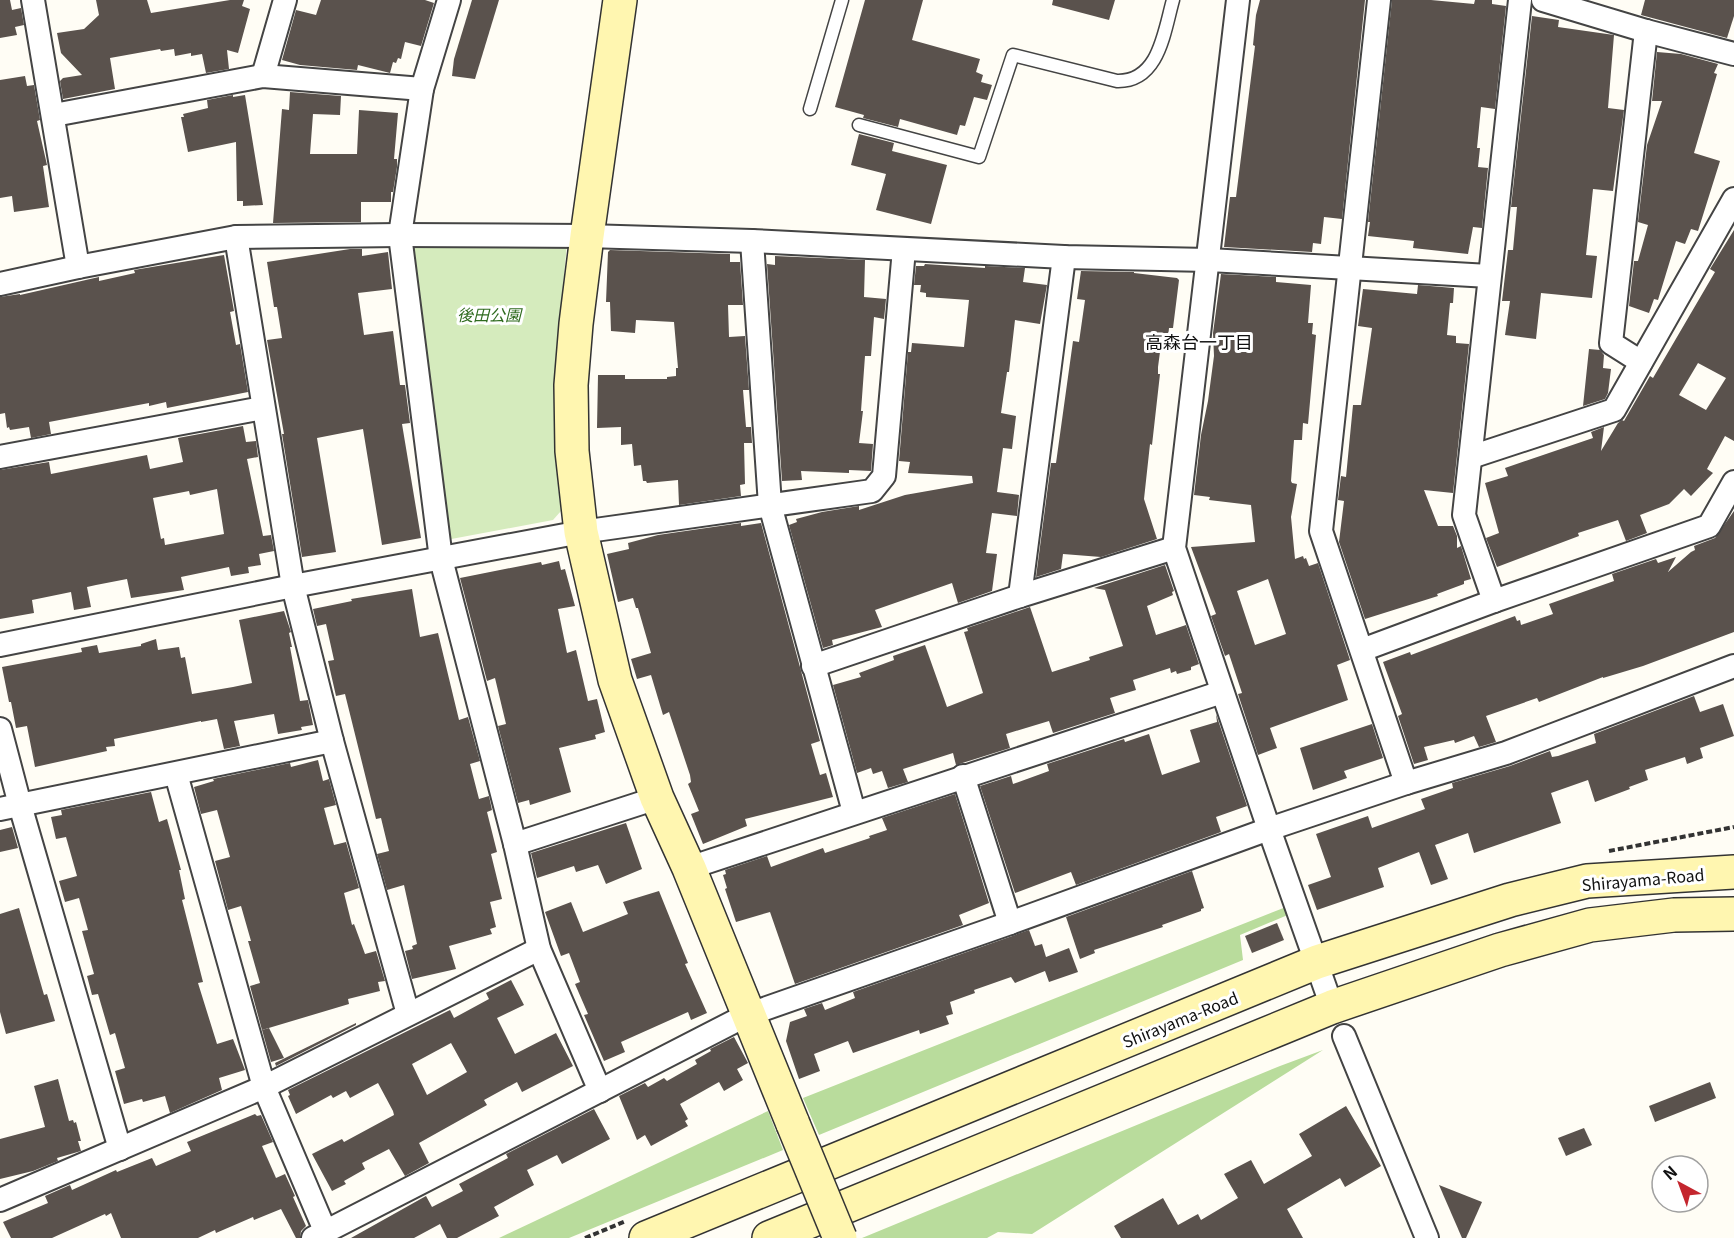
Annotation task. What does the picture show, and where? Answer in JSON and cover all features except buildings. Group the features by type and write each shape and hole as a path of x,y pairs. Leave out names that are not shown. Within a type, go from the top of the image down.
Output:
{"street":[{"path":"33,0 78,267"},
{"path":"263,76 285,0"},
{"path":"449,0 422,89 400,235 441,559 515,844 539,949 600,1091"},
{"path":"620,0 576,324 572,385 572,451 581,532 615,680 657,798 689,868 747,1015 840,1238"},
{"path":"1238,0 1174,548 1269,829 1338,1021 1427,1238"},
{"path":"1379,0 1321,531 1406,783"},
{"path":"1494,601 1464,515 1520,0"},
{"path":"1543,0 1646,31 1734,54"},
{"path":"1641,362 1611,344 1646,31"},
{"path":"54,115 263,76 422,89"},
{"path":"1471,457 1614,410 1734,199"},
{"path":"0,284 236,237 400,235 587,236 752,241 1064,257 1209,260 1489,276"},
{"path":"236,237 293,586 332,741 408,1014"},
{"path":"752,241 770,505 854,812"},
{"path":"0,645 293,586 581,532 872,491 884,476 904,249"},
{"path":"1020,596 1064,257"},
{"path":"0,457 263,408"},
{"path":"1362,650 1709,526 1734,482"},
{"path":"813,666 1020,596 1174,548"},
{"path":"176,774 264,1087 320,1235 747,1015 1011,923 1269,829 1406,783 1506,753 1734,666"},
{"path":"689,868 1222,692"},
{"path":"0,729 10,807 120,1149"},
{"path":"10,807 332,741"},
{"path":"963,776 1011,923"},
{"path":"515,844 657,798"},
{"path":"1587,881 1734,850"},
{"name":"Shirayama-Road","path":"646,1238 1317,962 1510,900 1587,881 1734,872"},
{"path":"769,1238 1338,1021 1500,950 1590,925 1674,915 1734,914"},
{"path":"0,1200 264,1087 539,949"}],"lane":[{"path":"810,109 842,0"},
{"path":"859,125 979,157 1012,55 1117,81 1129,81 1150,66 1157,55 1173,0"}],"green space":[{"name":"後田公園","path":"567,243 555,375 555,457 561,511 553,520 446,540 411,252 416,245"},
{"path":"1286,907 1290,914 1240,935 1243,960 819,1135 803,1098"},
{"path":"1323,1050 1032,1234 998,1232 987,1238 862,1238 1280,1066"},
{"path":"768,1111 783,1150 569,1238 499,1238"}],"district":[{"name":"高森台一丁目","path":"1199,341"}]}
